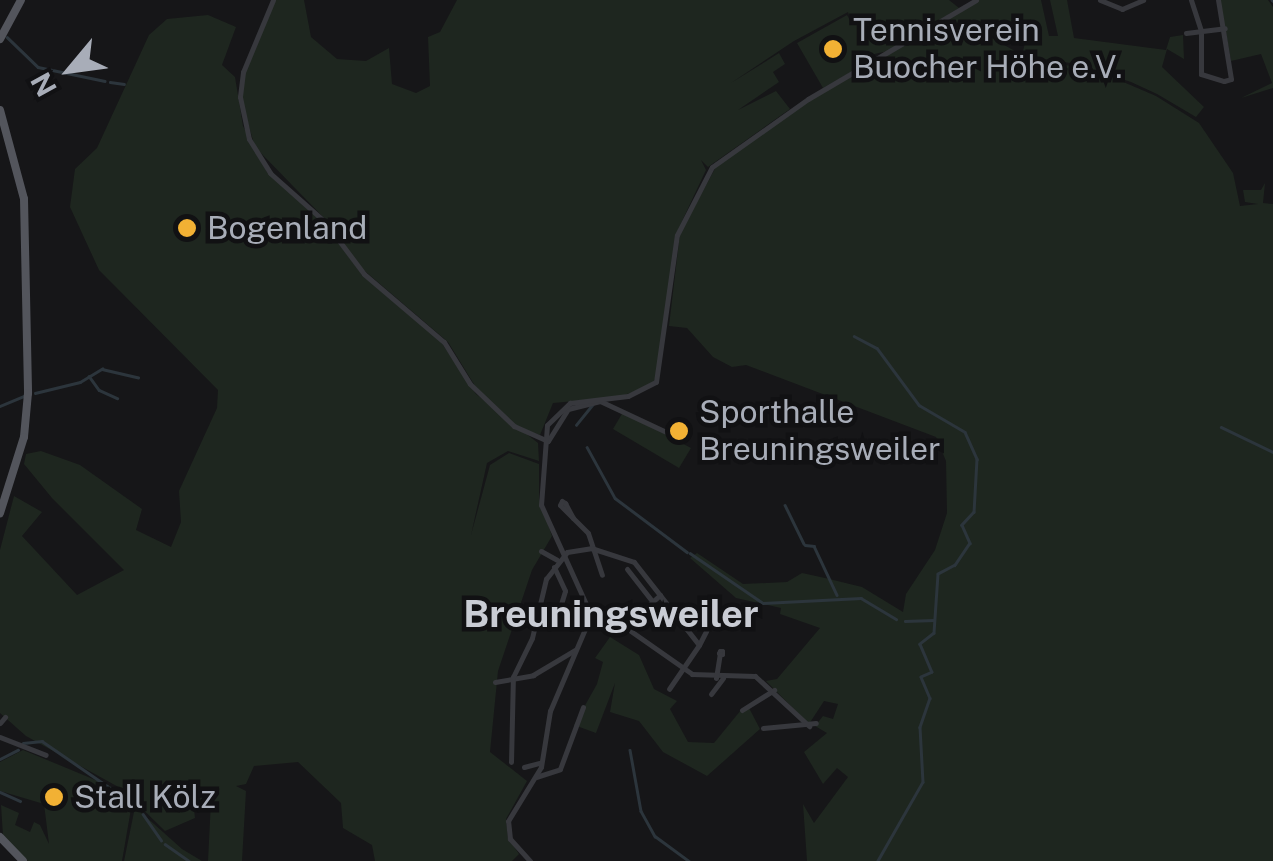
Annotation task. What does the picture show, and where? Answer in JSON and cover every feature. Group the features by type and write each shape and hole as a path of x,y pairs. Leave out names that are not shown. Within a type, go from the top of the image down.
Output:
{"main road":[{"path":"0,39 21,0"},
{"path":"0,110 24,198 28,393 24,437 0,513"},
{"path":"0,838 23,861"}],"street":[{"path":"272,0 240,84 244,126 260,159 325,222 364,274 444,342 490,406 542,440 549,440 555,420 576,401 628,396 656,382 678,232 717,162 808,99 976,0"},
{"path":"1100,0 1122,9 1143,0"},
{"path":"1191,0 1201,32 1202,74 1208,81 1231,78 1218,0"},
{"path":"1186,34 1225,28"},
{"path":"555,420 574,406 602,401 680,440"},
{"path":"530,861 508,827 542,762 550,710 589,622 588,602 542,505 542,440"},
{"path":"573,518 588,533 602,575"},
{"path":"511,762 512,682 555,563 567,552 591,548 634,562 698,645"},
{"path":"540,551 555,563 565,591 554,627"},
{"path":"627,569 652,601"},
{"path":"625,627 660,595"},
{"path":"589,622 625,627 686,671 720,678 749,674 774,690 812,724 763,728"},
{"path":"669,688 686,671 706,631"},
{"path":"495,682 512,682 575,650"},
{"path":"711,694 720,678 722,650"},
{"path":"742,710 774,690"},
{"path":"536,777 560,769 583,707"},
{"path":"0,737 46,755"},
{"path":"524,767 542,762"}],"shaded area":[{"path":"275,0 304,0 311,37 337,59 366,61 389,48 392,84 416,93 430,86 428,37 440,32 457,0 949,0 959,8 888,51 870,55 876,58 823,88 797,43 847,15 851,22 848,12 794,41 731,83 779,53 785,64 773,72 779,82 738,110 776,91 790,109 708,167 701,160 706,170 676,234 660,369 652,385 619,397 553,403 540,435 518,427 480,394 448,342 359,266 328,222 255,147 241,99 244,73"},
{"path":"979,0 1041,0 1049,36 1058,36 1050,0 1067,0 1074,38 1166,50 1170,37 1183,35 1184,59 1167,49 1162,67 1204,107 1196,117 1131,82 1077,64 1037,58 1107,75 1156,96 1199,123 1233,173 1240,206 1258,204 1245,202 1243,190 1261,190 1265,183 1263,203 1273,204 1273,861 807,861 803,804 814,823 848,777 837,768 823,784 804,752 827,733 815,726 823,716 833,719 838,704 824,701 809,724 766,681 777,679 820,628 780,614 781,608 736,598 690,558 697,553 743,584 787,582 802,573 862,587 903,612 906,594 935,550 947,513 946,461 936,437 746,365 732,367 713,357 687,328 669,326 680,233 717,165 821,93","holes":["1019,21 1035,41 1027,35 1022,55 990,37"]},
{"path":"1220,0 1268,0 1273,7 1273,88 1241,98 1272,83 1261,54 1231,61"},
{"path":"208,15 236,27 222,65 235,77 243,126 267,172 325,225 363,276 441,342 476,394 538,443 539,461 508,451 487,463 471,535 490,465 509,453 539,464 539,498 552,536 532,570 498,671 490,752 527,781 506,819 508,838 519,854 512,861 375,861 372,845 343,828 341,803 298,762 254,766 246,784 236,786 246,791 242,861 208,861 211,801 205,793 202,811 194,809 195,818 165,831 122,789 26,736 0,713 0,550 14,496 42,512 22,536 77,595 124,570 52,498 24,464 26,454 41,451 80,465 142,509 136,530 171,547 181,522 179,491 217,408 218,390 99,270 70,207 75,169 97,148 149,35 167,19"},
{"path":"623,412 691,448 679,468 613,429"},
{"path":"610,637 639,655 654,689 677,701 670,709 688,742 714,743 741,710 749,708 760,729 707,776 663,752 639,721 610,712 615,683 596,733 574,725 597,684 603,662 595,658"},
{"path":"23,750 110,786 132,803 122,861 28,861 3,836 1,805 19,813 15,825 30,832 34,822 40,825 49,844 44,804 0,791 0,762"},
{"path":"135,807 182,849 202,861 124,861"}],"waterway":[{"path":"7,37 38,67 105,81"},
{"path":"110,82 124,84"},
{"path":"854,336 877,348 919,405 965,432 977,459 974,512 962,525 970,543 955,565 938,574 934,633 920,644 932,672 921,677 930,698 920,727 923,782 878,861"},
{"path":"35,393 80,382 102,369 138,377"},
{"path":"89,376 99,390 117,398"},
{"path":"0,406 23,396"},
{"path":"576,425 592,405"},
{"path":"1221,427 1273,452"},
{"path":"587,447 615,498 687,552"},
{"path":"785,505 804,544"},
{"path":"805,545 814,546 837,595"},
{"path":"690,553 763,603 861,598 896,619"},
{"path":"905,621 934,620"},
{"path":"23,743 42,741 142,810"},
{"path":"0,759 18,750"},
{"path":"630,750 641,811 655,836 689,861"},
{"path":"0,792 20,801"},
{"path":"143,814 161,840"},
{"path":"165,844 189,861"}],"place":[{"name":"Tennisverein Buocher Höhe e.V.","path":"833,49"},
{"name":"Bogenland","path":"187,228"},
{"name":"Sporthalle Breuningsweiler","path":"679,431"},
{"name":"Stall Kölz","path":"54,797"}],"district":[{"name":"Breuningsweiler","path":"611,614"}]}
